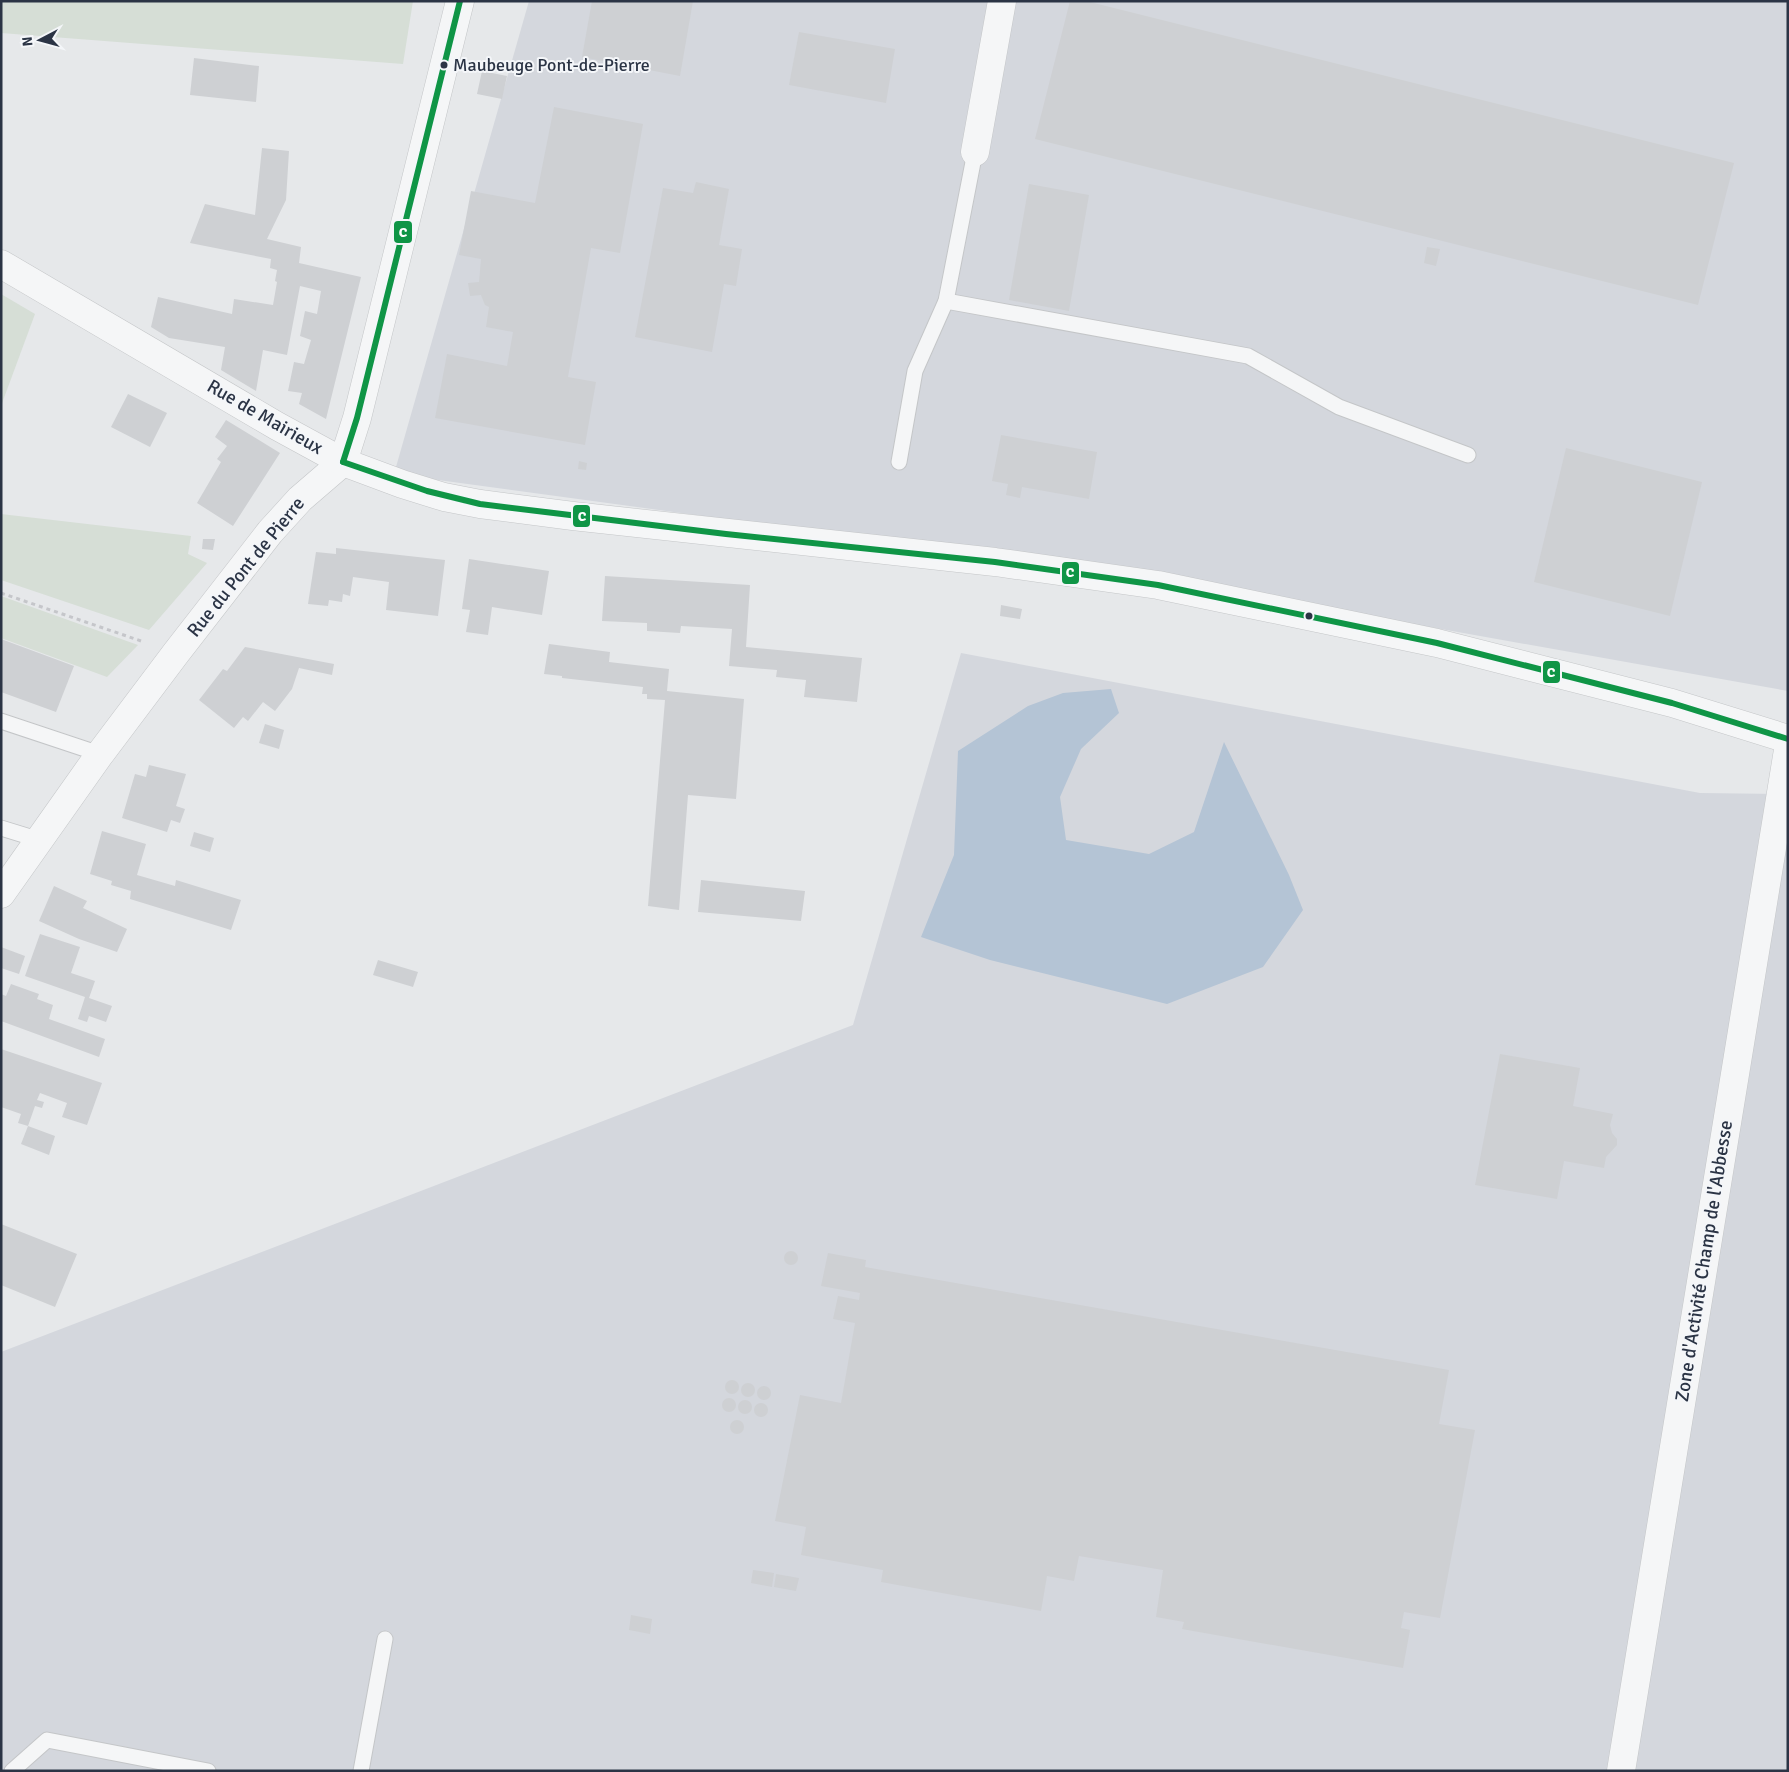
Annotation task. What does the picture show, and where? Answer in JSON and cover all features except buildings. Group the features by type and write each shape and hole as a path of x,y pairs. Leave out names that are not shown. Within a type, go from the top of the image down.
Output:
{"street":[{"path":"343,462 357,418 460,1"},
{"path":"975,152 1002,1"},
{"name":"Rue de Mairieux","path":"1,264 277,426 343,462 416,489 444,497 480,504 726,534 995,562 1158,585 1437,642 1672,703 1788,739"},
{"name":"Rue du Pont de Pierre","path":"1,894 100,754 176,653 289,511 343,462"},
{"name":"Zone d'Activité Champ de l'Abbesse","path":"1621,1771 1788,750"}],"lane":[{"path":"899,462 915,370 946,301 975,152"},
{"path":"946,301 1248,356 1338,406 1468,455"},
{"path":"1,721 100,754"},
{"path":"1,828 40,840"},
{"path":"361,1771 385,1639"},
{"path":"12,1771 47,1740 208,1771"}],"path":[{"path":"1,593 176,653"}],"shaded area":[{"path":"1,1 413,1 403,64 1,33"},
{"path":"529,1 1788,1 1788,691 1145,576 394,474"},
{"path":"1,294 35,314 1,406"},
{"path":"1,514 191,536 188,554 207,563 149,630 1,580"},
{"path":"1,596 138,645 107,677 1,638"},
{"path":"961,653 1700,793 1788,794 1788,1771 1,1771 1,1352 853,1025"}],"water":[{"path":"1111,689 1119,713 1081,749 1060,797 1066,840 1149,854 1194,832 1224,742 1289,875 1303,910 1263,967 1167,1004 990,960 921,937 954,855 958,751 1028,706 1063,693"}],"transit line":[{"name":"C","path":"343,462 357,418 460,1"},
{"name":"C","path":"343,462 427,491 480,504 726,534 995,562 1158,585 1437,643 1672,703 1788,739"}],"place":[{"name":"Maubeuge Pont-de-Pierre","path":"444,65"}]}
